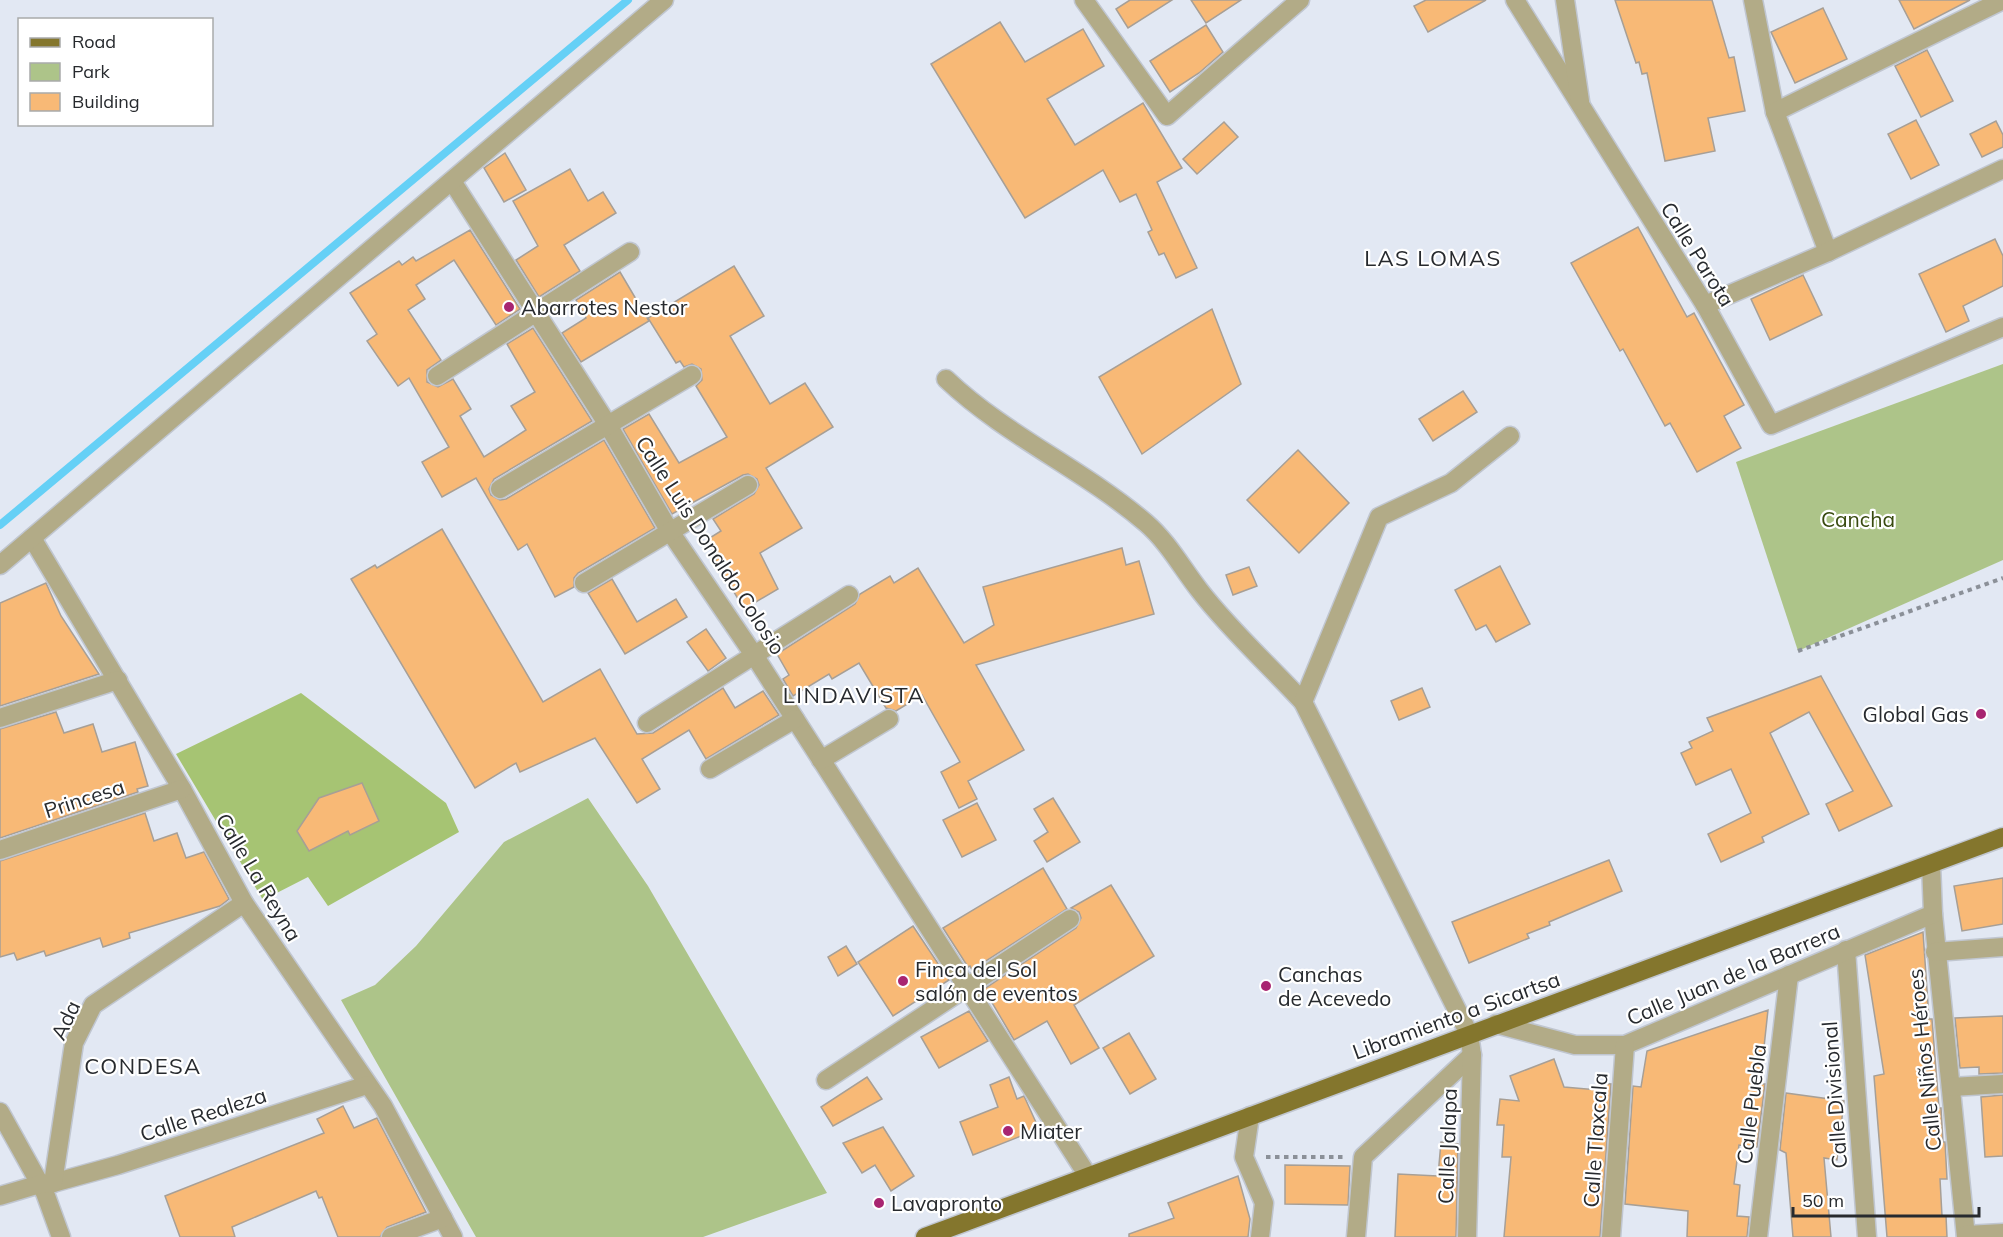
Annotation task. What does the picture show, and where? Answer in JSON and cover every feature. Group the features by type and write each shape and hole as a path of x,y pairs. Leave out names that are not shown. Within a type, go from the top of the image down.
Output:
{"main road":[{"name":"Libramiento a Sicartsa","path":"925,1237 961,1230 1088,1176 2003,837"}],"street":[{"path":"0,565 664,0"},
{"path":"1084,0 1167,116 1278,7 1300,0"},
{"name":"Calle Parota","path":"1515,0 1705,305 1771,425 2003,327"},
{"path":"1565,0 1581,109"},
{"path":"1753,0 1775,112 1828,252"},
{"path":"1775,112 2003,0"},
{"path":"1705,305 1828,252 2001,172"},
{"name":"Calle Luis Donaldo Colosio","path":"452,181 608,425 669,530 754,655 1088,1176"},
{"path":"436,376 630,252"},
{"path":"500,489 692,375"},
{"name":"Calle Jalapa","path":"946,379 986,415 1091,481 1148,525 1174,555 1200,592 1303,702 1468,1034 1472,1055 1467,1237"},
{"path":"1303,702 1379,516 1451,483 1510,436"},
{"path":"584,583 669,530 748,485"},
{"name":"Calle La Reyna","path":"32,538 182,789 244,903 383,1106 453,1237"},
{"path":"647,723 849,594"},
{"path":"0,718 118,680"},
{"path":"710,769 795,719"},
{"path":"821,760 889,719"},
{"name":"Princesa","path":"0,850 182,789"},
{"path":"1931,864 1933,914"},
{"name":"Ada","path":"47,1183 74,1043 93,1005 244,903"},
{"name":"Calle Juan de la Barrera","path":"1496,1024 1575,1045 1625,1046 1933,914"},
{"name":"Calle Niños Héroes","path":"1933,914 1935,952 1966,1236"},
{"path":"826,1080 1070,919"},
{"path":"1935,952 2003,946"},
{"name":"Calle Divisional","path":"1846,950 1867,1237"},
{"name":"Calle Puebla","path":"1758,1237 1789,975"},
{"name":"Calle Tlaxcala","path":"1611,1237 1625,1046"},
{"path":"1356,1237 1363,1157 1472,1055"},
{"path":"1951,1087 2003,1084"},
{"name":"Calle Realeza","path":"0,1196 118,1165 367,1085"},
{"path":"0,1112 47,1183 61,1237"},
{"path":"1250,1116 1244,1157 1264,1203 1260,1237"},
{"path":"391,1237 443,1218"},
{"path":"1966,1236 2003,1233"}],"path":[{"path":"1798,651 2003,578"},
{"path":"1244,1157 1363,1157"}],"green space":[{"name":"Cancha","path":"2003,364 2003,560 1798,651 1736,462"},
{"path":"301,693 446,803 459,832 328,906 308,877 263,900 176,754"},
{"path":"588,798 648,886 827,1193 703,1237 476,1237 341,1000 375,985 416,946 504,842"}],"building":[{"path":"1130,0 1172,0 1128,28 1116,9"},
{"path":"1191,0 1241,0 1206,23"},
{"path":"1426,0 1486,0 1428,32 1414,6"},
{"path":"1615,0 1712,0 1729,58 1734,57 1745,111 1708,118 1715,151 1665,161 1647,73 1642,74 1639,62 1636,63"},
{"path":"1899,0 1970,0 1914,29"},
{"path":"1823,8 1847,59 1795,83 1771,32"},
{"path":"1000,22 1025,62 1083,29 1104,66 1047,99 1075,145 1143,103 1182,168 1157,182 1197,268 1176,278 1164,253 1159,255 1148,232 1152,230 1136,194 1120,202 1103,170 1025,218 931,64"},
{"path":"1206,25 1223,52 1199,73 1170,92 1150,61"},
{"path":"1927,50 1953,101 1921,117 1895,66"},
{"path":"1916,120 1939,165 1911,179 1888,134"},
{"path":"1996,121 2003,135 2003,147 1982,157 1970,134"},
{"path":"1224,122 1238,137 1197,174 1183,159"},
{"path":"505,153 526,190 504,202 484,168"},
{"path":"570,169 588,201 603,192 616,213 564,245 580,271 539,297 516,260 538,246 513,201"},
{"path":"1638,227 1687,317 1694,313 1744,405 1724,416 1741,448 1697,472 1670,423 1665,426 1623,349 1620,351 1571,263"},
{"path":"470,230 520,309 496,325 454,260 416,285 425,299 408,310 441,360 427,370 427,382 438,387 453,379 471,409 460,416 484,457 526,430 511,406 535,392 507,344 533,328 592,421 494,479 489,489 491,495 500,500 506,499 604,440 655,528 578,573 574,578 574,587 555,597 527,544 518,550 476,478 442,497 422,462 449,447 409,378 398,386 367,341 377,334 350,293 399,261 402,265 413,257 416,261"},
{"path":"1995,239 2003,256 2003,286 1963,306 1969,321 1946,332 1919,274"},
{"path":"734,266 764,316 730,336 770,404 805,383 833,427 766,468 802,528 760,553 778,589 744,609 715,560 718,558 708,539 721,531 713,519 754,494 759,485 757,479 748,474 743,475 672,514 623,429 649,414 679,463 727,437 696,386 702,380 701,369 692,364 684,367 680,361 676,363 648,318"},
{"path":"620,272 649,321 581,362 562,333 586,318 576,300"},
{"path":"1803,275 1822,315 1770,340 1751,299"},
{"path":"1212,309 1241,384 1142,454 1099,377"},
{"path":"1463,391 1477,412 1433,441 1419,419"},
{"path":"1298,450 1349,503 1299,553 1247,500"},
{"path":"442,529 543,702 600,669 637,734 653,733 723,688 735,708 763,691 779,715 706,759 689,730 642,759 660,789 637,803 595,738 520,772 516,763 475,788 351,579 375,565 377,568"},
{"path":"1122,548 1126,565 1139,561 1154,614 976,665 1024,750 968,781 977,799 959,808 941,772 960,762 922,695 896,711 886,708 859,663 832,679 829,674 793,696 783,679 789,675 777,654 855,604 860,594 890,576 894,583 918,568 964,643 994,625 983,587"},
{"path":"1500,566 1530,624 1496,642 1486,625 1476,630 1455,590"},
{"path":"1249,567 1257,586 1233,595 1226,575"},
{"path":"612,579 637,622 676,599 687,617 625,654 588,593"},
{"path":"46,583 61,616 99,674 0,706 0,603"},
{"path":"706,629 726,658 708,671 687,642"},
{"path":"1821,676 1892,806 1839,831 1826,804 1853,791 1809,712 1770,733 1809,814 1762,837 1764,842 1721,862 1708,834 1751,813 1731,769 1696,785 1681,753 1692,748 1689,742 1713,731 1707,718"},
{"path":"1422,688 1430,707 1399,720 1391,701"},
{"path":"56,712 64,733 93,724 102,752 135,742 148,786 137,789 138,792 0,838 0,729"},
{"path":"362,783 379,821 350,835 348,831 309,851 297,831 319,798"},
{"path":"1053,798 1080,842 1047,862 1034,841 1048,832 1034,809"},
{"path":"977,803 996,840 962,857 943,820"},
{"path":"145,813 154,841 177,833 186,858 204,852 229,899 220,906 129,933 130,938 103,947 100,938 46,956 44,951 17,960 14,953 0,957 0,861"},
{"path":"1609,860 1622,891 1549,922 1550,925 1527,934 1529,938 1469,963 1452,922"},
{"path":"1043,868 1067,909 972,970 943,928"},
{"path":"2003,878 2003,924 1962,931 1954,886"},
{"path":"1111,885 1154,956 1074,1005 1099,1048 1071,1064 1047,1021 1014,1040 984,989 1076,928 1081,918 1079,912 1071,908"},
{"path":"913,926 949,980 893,1016 858,962"},
{"path":"1923,932 1929,1019 1932,1019 1939,1108 1941,1108 1943,1142 1945,1142 1947,1179 1940,1179 1942,1216 1946,1216 1947,1237 1887,1237 1874,1076 1884,1074 1865,955"},
{"path":"846,946 857,964 838,976 828,957"},
{"path":"1768,1010 1760,1084 1765,1084 1757,1147 1739,1145 1734,1184 1740,1185 1737,1216 1749,1217 1747,1237 1687,1237 1688,1211 1625,1204 1633,1086 1641,1087 1647,1051"},
{"path":"969,1011 988,1041 939,1068 921,1037"},
{"path":"2003,1016 2003,1073 1979,1074 1979,1067 1960,1068 1955,1018"},
{"path":"1129,1033 1156,1079 1130,1094 1103,1048"},
{"path":"1554,1059 1564,1087 1598,1090 1598,1083 1611,1084 1600,1237 1504,1237 1511,1157 1502,1157 1504,1125 1497,1125 1500,1099 1519,1101 1510,1076"},
{"path":"867,1077 882,1099 833,1126 821,1107"},
{"path":"1009,1077 1017,1099 1024,1096 1039,1129 973,1155 960,1122 998,1107 990,1085"},
{"path":"1786,1093 1844,1101 1837,1160 1824,1158 1831,1237 1793,1237 1786,1153 1780,1150"},
{"path":"2003,1095 2003,1156 1985,1157 1981,1097"},
{"path":"343,1106 354,1128 377,1118 426,1212 387,1227 380,1237 338,1237 322,1197 319,1198 316,1191 232,1227 235,1237 180,1237 165,1196 324,1133 317,1119"},
{"path":"883,1127 914,1176 891,1191 875,1165 862,1173 843,1143"},
{"path":"1441,1142 1458,1144 1456,1237 1395,1237 1398,1174 1438,1176"},
{"path":"1285,1165 1350,1166 1348,1205 1285,1204"},
{"path":"1238,1176 1250,1219 1248,1237 1129,1237 1129,1234 1174,1218 1168,1203"}],"waterway":[{"path":"0,525 628,0"}],"place":[{"name":"Abarrotes Nestor","path":"509,307"},
{"name":"Global Gas","path":"1981,714"},
{"name":"Finca del Sol salón de eventos","path":"903,981"},
{"name":"Canchas de Acevedo","path":"1266,986"},
{"name":"Miater","path":"1008,1131"},
{"name":"Lavapronto","path":"879,1203"}],"district":[{"name":"LAS LOMAS","path":"1433,258"},
{"name":"LINDAVISTA","path":"854,695"},
{"name":"CONDESA","path":"143,1066"}]}
